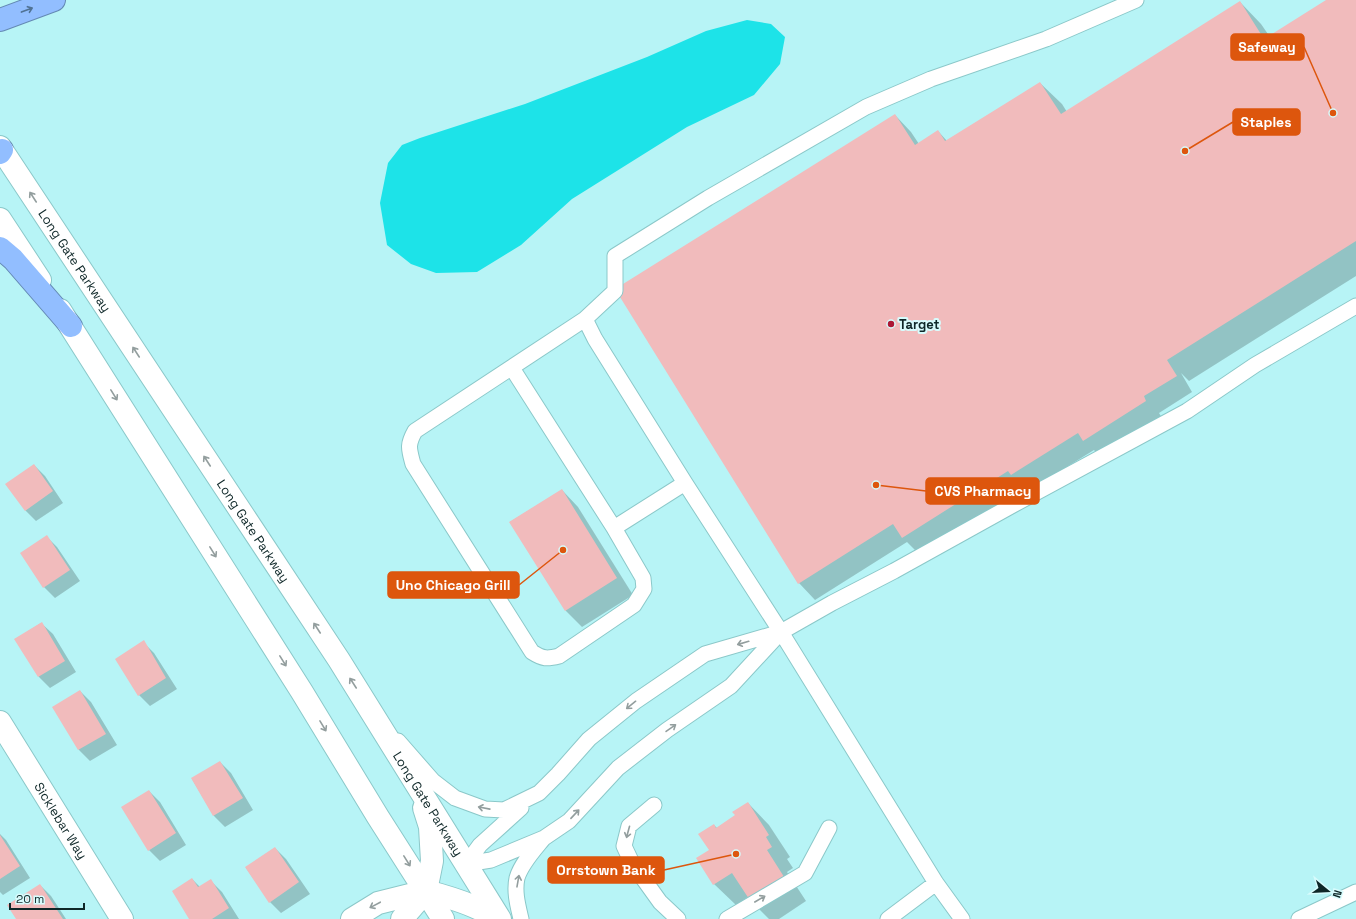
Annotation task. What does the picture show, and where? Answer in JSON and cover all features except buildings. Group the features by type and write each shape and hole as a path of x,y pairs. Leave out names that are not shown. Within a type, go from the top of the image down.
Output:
{"highway":[{"path":"0,20 54,0"},
{"path":"0,248 13,258 71,326"}],"street":[{"name":"Long Gate Parkway","path":"1,150 368,706 419,792 500,919"},
{"path":"0,219 71,326 443,919"},
{"name":"Sicklebar Way","path":"0,722 122,919"},
{"path":"402,919 426,891 432,861 430,827 419,792"},
{"path":"378,817 415,843 438,855 466,864 456,910"},
{"path":"352,919 378,903 426,891 456,910 489,914 495,919"}],"lane":[{"path":"512,368 614,528 643,578 644,589 640,598 634,605 559,656 549,659 540,657 532,652 413,464 408,448 410,439 415,431 586,319 615,291 615,256 708,198 866,107 931,78 1046,39 1136,0"},
{"path":"466,864 480,845 539,793 589,739 636,701 705,654 780,632 1187,412 1255,365 1356,306"},
{"path":"586,319 595,339 685,483 780,632 936,883 962,919"},
{"path":"614,528 685,483"},
{"path":"466,864 491,860 544,838 569,821 618,768 667,730 731,686 780,632"},
{"path":"368,706 434,780 455,798 485,809 504,810 539,793"},
{"path":"654,804 629,826 624,846 632,863 656,896 678,919"},
{"path":"727,919 805,873 830,828"},
{"path":"521,919 516,900 517,878 525,863 544,838"},
{"path":"888,919 936,883"},
{"path":"1300,919 1356,892"}],"water":[{"path":"747,20 771,24 785,37 780,64 754,95 687,127 572,199 521,245 477,272 436,273 411,264 387,245 380,203 388,163 402,145 525,104 647,57 706,31"}],"place":[{"name":"Safeway","path":"1333,113"},
{"name":"Staples","path":"1185,151"},
{"name":"Target","path":"891,324"},
{"name":"CVS Pharmacy","path":"876,485"},
{"name":"Uno Chicago Grill","path":"563,550"},
{"name":"Orrstown Bank","path":"736,854"}]}
